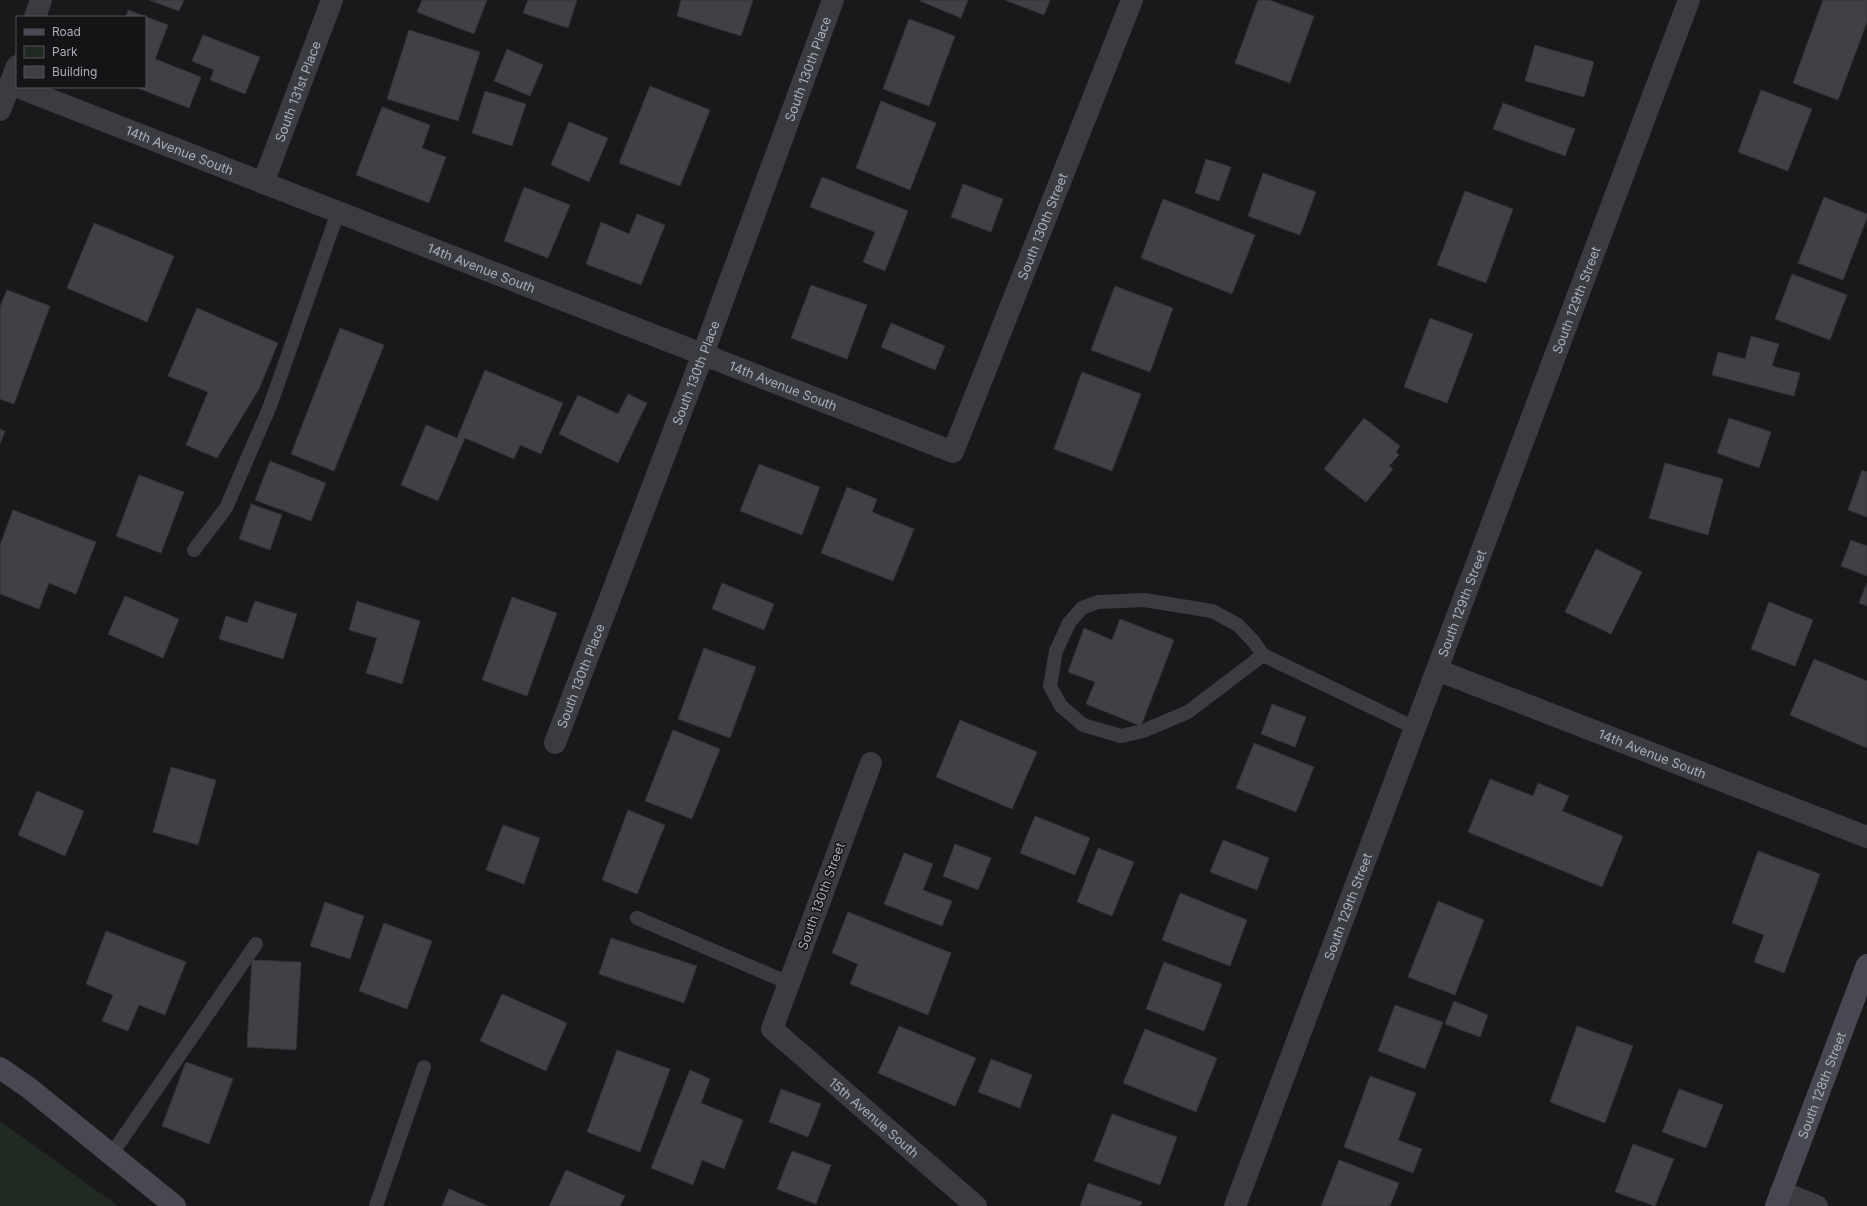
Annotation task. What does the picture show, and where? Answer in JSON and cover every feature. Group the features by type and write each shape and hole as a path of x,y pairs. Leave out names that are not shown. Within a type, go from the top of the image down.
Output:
{"main road":[{"name":"South 128th Street","path":"1779,1199 1867,965"},
{"path":"0,1068 29,1088 175,1206"}],"street":[{"path":"35,16 41,0"},
{"name":"South 131st Place","path":"263,183 332,0"},
{"name":"South 130th Place","path":"555,744 704,354 834,0"},
{"name":"South 130th Street","path":"954,452 1132,0"},
{"name":"South 129th Street","path":"1235,1206 1689,0"},
{"path":"0,110 14,75"},
{"name":"14th Avenue South","path":"44,88 263,183 954,452"},
{"name":"14th Avenue South","path":"1437,670 1867,837"},
{"name":"South 130th Street","path":"772,1029 871,763"},
{"name":"15th Avenue South","path":"772,1029 976,1206"},
{"path":"1779,1199 1817,1206"}],"lane":[{"path":"194,550 226,508 267,413 338,212"},
{"path":"1263,655 1188,712 1143,731 1121,736 1083,725 1061,706 1050,686 1056,651 1069,623 1082,608 1098,602 1144,600 1212,611 1238,625 1254,642 1263,655 1415,728"},
{"path":"637,918 789,983"},
{"path":"111,1155 256,944"},
{"path":"376,1206 424,1067"}],"green space":[{"path":"0,1121 118,1206 0,1206"}],"building":[{"path":"149,0 184,0 179,11"},
{"path":"422,0 487,0 474,34 417,12"},
{"path":"528,0 577,0 568,28 523,13"},
{"path":"681,0 753,0 741,36 677,16"},
{"path":"920,0 968,0 961,18"},
{"path":"1005,0 1050,0 1044,15"},
{"path":"1258,0 1269,0 1314,16 1290,83 1235,63"},
{"path":"1823,0 1867,0 1867,22 1838,100 1793,83"},
{"path":"128,10 144,16 126,16"},
{"path":"146,17 168,25 155,59 201,77 189,108 138,88 146,88"},
{"path":"909,19 955,36 929,106 883,89"},
{"path":"409,30 480,52 458,121 387,99"},
{"path":"203,35 260,57 245,94 210,80 214,70 192,61"},
{"path":"1535,45 1594,62 1584,97 1525,81"},
{"path":"507,49 543,65 530,96 494,81"},
{"path":"650,86 710,110 680,186 619,163"},
{"path":"1761,90 1812,109 1788,171 1738,152"},
{"path":"485,91 526,104 512,146 472,133"},
{"path":"881,101 936,123 910,190 856,168"},
{"path":"1503,103 1575,129 1565,156 1493,129"},
{"path":"382,107 430,125 422,148 446,157 429,203 356,175"},
{"path":"569,122 608,138 589,182 551,165"},
{"path":"1206,159 1231,167 1219,201 1195,193"},
{"path":"1263,173 1316,192 1300,235 1248,216"},
{"path":"822,177 908,211 885,271 863,262 875,232 810,207"},
{"path":"963,184 1003,199 991,232 951,217"},
{"path":"524,187 570,205 548,258 504,241"},
{"path":"1465,191 1513,209 1486,283 1437,265"},
{"path":"1824,197 1867,214 1867,218 1843,280 1798,263"},
{"path":"1163,199 1255,235 1232,294 1141,258"},
{"path":"637,214 665,225 641,285 586,264 601,222 629,234"},
{"path":"94,223 174,256 147,322 67,288"},
{"path":"1792,274 1847,295 1830,340 1775,319"},
{"path":"811,285 867,305 847,359 791,338"},
{"path":"1115,286 1173,308 1150,372 1091,350"},
{"path":"7,290 50,306 14,404 0,399 0,307"},
{"path":"197,308 278,343 259,389 217,458 186,445 208,392 168,376"},
{"path":"1430,318 1473,334 1447,403 1404,387"},
{"path":"891,323 945,346 935,370 881,347"},
{"path":"340,328 384,345 334,471 291,454"},
{"path":"1751,336 1779,344 1772,366 1800,373 1794,396 1712,375 1718,352 1745,359"},
{"path":"485,370 563,403 541,454 520,445 514,459 465,438 438,501 401,485 426,425 457,438"},
{"path":"1082,372 1141,394 1112,471 1054,449"},
{"path":"628,394 647,403 618,463 559,434 578,395 618,414"},
{"path":"1364,418 1400,446 1396,452 1399,455 1389,466 1393,469 1366,502 1324,469"},
{"path":"1729,418 1771,432 1759,468 1717,453"},
{"path":"0,429 5,431 0,444"},
{"path":"270,461 326,483 311,521 255,500"},
{"path":"1665,463 1723,479 1708,535 1649,518"},
{"path":"759,464 820,487 802,535 740,511"},
{"path":"1862,470 1867,472 1867,517 1848,510"},
{"path":"139,475 184,492 161,553 116,536"},
{"path":"847,487 877,499 872,512 914,529 893,581 821,553"},
{"path":"251,504 282,515 270,550 239,539"},
{"path":"13,510 96,542 76,594 49,583 39,609 0,594 0,545"},
{"path":"1851,540 1867,546 1867,576 1841,566"},
{"path":"1596,549 1642,572 1611,634 1565,612"},
{"path":"722,583 774,604 764,630 712,609"},
{"path":"1867,583 1867,606 1859,603"},
{"path":"125,596 179,619 163,658 108,634"},
{"path":"512,597 557,613 527,696 482,680"},
{"path":"255,601 297,614 283,659 219,639 226,616 247,623"},
{"path":"357,601 420,621 402,684 366,673 377,638 349,630"},
{"path":"1769,602 1813,620 1795,666 1751,649"},
{"path":"1120,619 1174,640 1141,726 1086,704 1095,682 1068,672 1084,628 1112,640"},
{"path":"704,648 756,667 730,738 678,719"},
{"path":"1814,659 1867,681 1867,748 1790,715"},
{"path":"1272,704 1306,717 1295,747 1261,734"},
{"path":"960,720 1037,752 1012,809 936,777"},
{"path":"673,730 720,749 692,819 645,801"},
{"path":"1254,743 1314,767 1296,812 1236,788"},
{"path":"171,767 216,780 198,845 153,832"},
{"path":"1490,779 1533,796 1538,783 1569,796 1562,811 1623,836 1602,887 1468,832"},
{"path":"37,791 84,811 65,856 18,835"},
{"path":"628,810 665,825 637,894 602,880"},
{"path":"1035,816 1090,838 1075,875 1020,853"},
{"path":"503,825 540,838 524,884 486,870"},
{"path":"1223,840 1269,858 1257,890 1210,872"},
{"path":"955,844 991,858 978,890 943,876"},
{"path":"1098,848 1134,862 1112,916 1077,902"},
{"path":"1758,851 1820,874 1784,973 1754,962 1764,935 1732,923"},
{"path":"904,853 933,864 923,890 952,901 942,926 884,904"},
{"path":"1180,893 1247,920 1230,966 1162,940"},
{"path":"1438,901 1484,920 1455,995 1408,977"},
{"path":"325,902 364,916 350,959 310,946"},
{"path":"848,912 951,953 928,1015 850,984 858,964 832,953"},
{"path":"384,923 432,941 407,1009 359,991"},
{"path":"106,931 186,962 165,1015 139,1005 128,1031 102,1021 113,995 86,984"},
{"path":"611,938 697,966 684,1003 599,974"},
{"path":"252,960 301,962 296,1050 247,1047"},
{"path":"1164,962 1222,984 1204,1031 1146,1009"},
{"path":"502,994 567,1023 546,1071 480,1041"},
{"path":"1454,1001 1488,1015 1480,1037 1445,1024"},
{"path":"1395,1005 1443,1022 1425,1069 1378,1051"},
{"path":"899,1026 976,1058 955,1106 878,1073"},
{"path":"1577,1026 1633,1046 1605,1123 1550,1102"},
{"path":"1145,1029 1217,1058 1196,1112 1123,1083"},
{"path":"617,1050 670,1069 640,1152 587,1132"},
{"path":"991,1059 1032,1075 1020,1108 978,1092"},
{"path":"186,1062 233,1079 209,1144 162,1126"},
{"path":"690,1070 710,1079 701,1103 743,1120 724,1169 702,1160 693,1185 651,1168"},
{"path":"1370,1076 1416,1093 1398,1140 1422,1149 1413,1173 1344,1147"},
{"path":"781,1089 821,1104 808,1137 769,1122"},
{"path":"1679,1089 1723,1105 1706,1148 1662,1132"},
{"path":"1112,1114 1177,1137 1160,1185 1094,1161"},
{"path":"1633,1144 1674,1159 1655,1206 1615,1192"},
{"path":"792,1151 831,1165 816,1204 777,1189"},
{"path":"1339,1160 1399,1183 1390,1206 1321,1206"},
{"path":"566,1170 625,1196 620,1206 549,1206"},
{"path":"1088,1183 1142,1202 1140,1206 1080,1206"},
{"path":"449,1189 488,1206 442,1206"}]}
